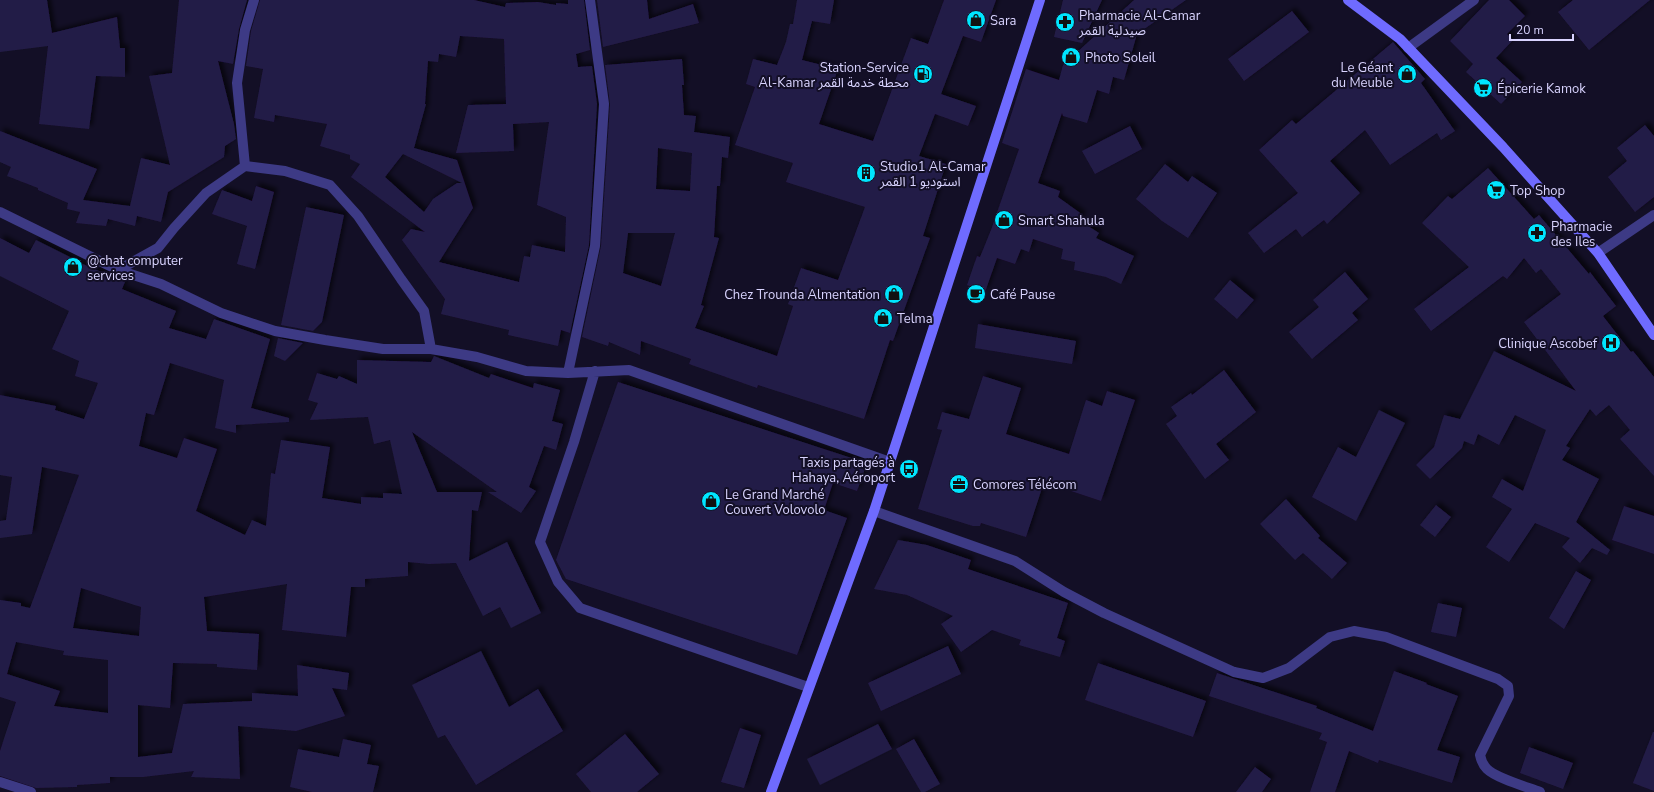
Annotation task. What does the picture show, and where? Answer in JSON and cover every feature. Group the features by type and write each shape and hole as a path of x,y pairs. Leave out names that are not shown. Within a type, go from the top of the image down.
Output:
{"street":[{"path":"245,166 237,83 245,30 254,0"},
{"path":"568,373 595,246 604,104 590,0"},
{"path":"771,792 874,511 1040,0"},
{"path":"1348,0 1400,39 1503,147 1598,254 1654,335"},
{"path":"1408,48 1474,0"},
{"path":"118,270 158,248 206,193 245,166 285,171 330,185 358,216 424,311 431,349"},
{"path":"0,212 118,270 161,284 222,313 275,331 383,349 431,349 477,357 526,371 568,373 629,370 890,462"},
{"path":"1598,254 1654,215"},
{"path":"595,371 574,442 540,542 558,582 580,608 808,688"},
{"path":"874,511 1015,561 1064,592 1104,613 1234,672 1263,678 1289,668 1330,637 1354,631 1386,637 1498,679 1508,686 1509,696 1480,755 1482,761 1487,769 1495,774 1540,792"},
{"path":"0,782 31,792"}],"building":[{"path":"0,0 47,0 52,33 117,17 120,48 125,48 125,77 96,76 89,129 39,124 48,46 0,52"},
{"path":"179,0 247,0 239,29 233,64 218,61 234,124 236,139 225,146 224,157 168,192 161,222 137,216 135,226 108,219 106,226 76,223 80,212 67,209 68,203 38,190 38,188 7,176 11,167 0,162 0,131 97,169 83,200 130,206 141,158 170,165 149,76 172,73"},
{"path":"260,0 474,0 505,7 506,3 538,2 556,5 556,3 568,4 568,0 584,0 590,50 576,54 578,67 592,66 597,104 589,245 570,333 561,330 558,346 508,335 509,330 441,314 445,299 402,240 411,229 425,232 351,177 360,164 350,159 350,155 320,146 327,124 275,115 274,122 254,118 263,69 246,66 251,31","holes":["460,36 504,39 506,104 468,105 456,153 514,151 513,124 549,122 537,205 566,217 565,252 532,245 530,257 524,256 519,282 439,262 473,208 457,160 414,148 426,104 428,61 438,62 439,54 456,57","403,154 462,183 457,183 433,199 424,212 385,177"]},
{"path":"597,0 647,0 649,19 693,4 699,23 603,47"},
{"path":"797,0 834,0 830,24 812,21 802,60 838,69 819,124 873,141 911,38 928,44 944,0 996,0 981,42 963,36 941,94 976,106 968,126 935,114 919,156 946,164 923,236 930,238 893,341 890,340 864,419 758,385 757,388 689,364 691,359 641,341 640,355 609,342 608,346 582,337 601,246 610,104 605,65 682,59 684,115 696,116 694,132 730,137 728,158 722,157 720,186 717,186 714,237 719,238 701,305 704,306 695,328 777,356 793,306 788,304 801,268 838,280 865,207 786,182 793,163 735,145 755,87 746,84 753,59 777,65 786,42 790,24 793,24","holes":["658,148 692,153 690,191 656,189","628,233 675,233 661,286 623,273"]},
{"path":"1063,0 1102,0 1082,43 1054,37"},
{"path":"1134,0 1186,0 1137,34 1124,80 1113,77 1109,94 1097,90 1087,123 1063,116 1062,113 1038,183 1060,191 1058,197 1083,215 1079,220 1099,233 1096,238 1134,256 1121,284 1106,277 1074,270 1075,262 1061,259 1063,249 1033,239 1029,252 1021,249 1015,264 997,258 985,292 967,285 977,256 980,257 991,230 1019,149 1002,143 1026,69 1059,80 1063,65"},
{"path":"1489,0 1509,0 1525,16 1507,34 1513,40 1496,58 1522,82 1501,104 1466,72 1473,64 1450,41"},
{"path":"1573,0 1650,0 1589,50 1558,12"},
{"path":"1292,11 1309,32 1244,81 1228,59"},
{"path":"1393,42 1425,79 1421,83 1455,131 1441,140 1437,133 1390,165 1365,130 1330,161 1360,193 1327,224 1324,220 1302,237 1296,229 1264,253 1248,233 1298,193 1259,150 1292,120 1296,124"},
{"path":"1645,125 1654,136 1654,197 1635,212 1608,177 1627,161 1617,148"},
{"path":"1130,126 1142,149 1095,174 1082,151"},
{"path":"1165,164 1188,182 1192,176 1217,193 1188,238 1162,221 1136,199"},
{"path":"1488,168 1534,219 1539,215 1589,274 1590,272 1616,306 1603,316 1631,352 1633,351 1654,377 1654,476 1620,439 1630,430 1609,405 1596,416 1590,409 1566,446 1570,448 1562,460 1599,479 1576,522 1610,550 1607,555 1592,548 1580,563 1562,547 1570,538 1535,523 1509,562 1486,547 1512,509 1492,497 1502,479 1523,491 1546,430 1515,415 1499,445 1478,434 1474,445 1464,441 1462,448 1430,479 1416,465 1434,447 1444,415 1460,419 1494,351 1576,391 1524,322 1561,294 1541,269 1536,273 1524,258 1507,279 1503,276 1431,331 1414,309 1469,267 1422,223 1448,196 1452,199"},
{"path":"256,186 274,192 255,269 237,264 247,226 212,214 222,190 252,201"},
{"path":"306,207 344,215 322,322 313,331 281,325"},
{"path":"0,238 29,253 36,240 78,262 125,282 122,289 176,311 169,328 206,339 214,319 270,339 251,408 289,418 289,422 236,425 236,433 215,428 224,380 170,363 154,415 146,413 139,446 177,458 184,438 217,449 196,511 245,535 252,520 266,526 271,473 275,474 281,440 330,447 322,498 361,504 361,497 383,498 383,493 402,494 390,440 374,444 368,417 310,420 318,403 308,400 317,373 337,379 339,376 357,384 357,360 431,362 434,356 489,378 491,374 533,388 534,383 560,390 552,421 563,424 556,450 544,446 529,487 536,491 521,513 488,492 497,492 412,432 437,492 482,492 478,511 472,510 469,561 507,542 541,613 511,628 500,607 483,616 456,563 429,564 408,562 408,576 365,579 365,587 351,587 346,637 282,630 287,584 204,597 207,631 259,634 257,670 217,667 217,664 173,663 170,708 138,705 138,757 172,753 183,704 252,701 252,693 298,696 297,665 349,673 347,690 332,688 345,716 296,731 238,726 240,779 191,777 194,771 143,777 110,777 110,783 77,785 77,787 36,788 0,776 0,751 16,702 0,697 0,600 21,603 21,606 30,608 79,475 42,467 32,534 0,538 0,521 6,520 12,477 0,475 0,395 56,406 55,410 84,419 98,383 75,376 79,361 52,349 69,311 0,276","holes":["81,588 141,607 139,636 73,628","16,642 64,651 63,655 108,660 108,713 54,706 60,691 7,674"]},
{"path":"1345,272 1368,299 1352,313 1358,320 1312,359 1289,332 1319,307 1313,300"},
{"path":"1230,280 1254,300 1237,319 1214,299"},
{"path":"978,324 1076,341 1072,364 975,348"},
{"path":"278,338 303,343 285,361 274,356"},
{"path":"1224,370 1256,412 1216,444 1229,460 1205,479 1166,424 1177,416 1171,407 1191,393 1192,395"},
{"path":"983,376 1021,388 1006,434 1069,454 1086,400 1102,406 1107,391 1135,400 1101,501 1044,482 1026,537 981,523 980,526 973,526 918,509 942,430 937,429 942,412 969,419"},
{"path":"618,382 867,463 857,491 833,483 824,510 847,518 797,655 566,579 556,560"},
{"path":"1379,410 1405,423 1356,521 1312,497 1338,447 1356,457"},
{"path":"1286,499 1320,536 1318,538 1347,563 1332,579 1303,553 1295,560 1260,524"},
{"path":"1436,505 1451,517 1435,537 1420,525"},
{"path":"1624,506 1654,516 1654,554 1612,540"},
{"path":"898,540 927,545 971,560 968,569 1068,603 1057,638 1065,641 1060,657 1019,645 1021,640 992,630 961,652 941,624 953,616 907,595 874,589"},
{"path":"1576,571 1591,580 1564,629 1549,618"},
{"path":"1438,603 1462,608 1456,637 1431,632"},
{"path":"948,646 961,674 881,711 868,683"},
{"path":"481,651 509,707 538,689 563,731 476,785 445,735 438,738 412,685"},
{"path":"1098,663 1206,701 1193,737 1085,700"},
{"path":"1394,671 1458,696 1437,750 1460,757 1452,783 1379,760 1378,763 1349,751 1335,792 1310,792 1327,742 1319,739 1322,733 1209,696 1217,673 1317,706 1316,708 1373,731"},
{"path":"878,724 892,749 820,785 807,759"},
{"path":"740,728 761,735 744,788 721,782"},
{"path":"1654,732 1654,791 1633,783"},
{"path":"625,734 659,774 637,792 591,792 576,774"},
{"path":"343,739 371,745 367,764 379,766 373,792 312,792 290,787 298,749 339,757"},
{"path":"914,739 940,784 925,792 921,792 896,749"},
{"path":"1529,747 1573,763 1563,789 1520,773"},
{"path":"1255,767 1271,779 1262,792 1236,792"}],"place":[{"name":"Sara","path":"976,20"},
{"name":"Pharmacie Al-Camar صيدلية القمر","path":"1065,22"},
{"name":"Photo Soleil","path":"1071,57"},
{"name":"Station-Service Al-Kamar محطة خدمة القمر","path":"923,74"},
{"name":"Le Géant du Meuble","path":"1407,74"},
{"name":"Épicerie Kamok","path":"1483,88"},
{"name":"Studio1 Al-Camar استوديو 1 القمر","path":"866,173"},
{"name":"Top Shop","path":"1496,190"},
{"name":"Smart Shahula","path":"1004,220"},
{"name":"Pharmacie des Iles","path":"1537,233"},
{"name":"@chat computer services","path":"73,267"},
{"name":"Chez Trounda Almentation","path":"894,294"},
{"name":"Café Pause","path":"976,294"},
{"name":"Telma","path":"883,318"},
{"name":"Clinique Ascobef","path":"1611,343"},
{"name":"Taxis partagés à Hahaya, Aéroport","path":"909,469"},
{"name":"Comores Télécom","path":"959,484"},
{"name":"Le Grand Marché Couvert Volovolo","path":"711,501"}]}
